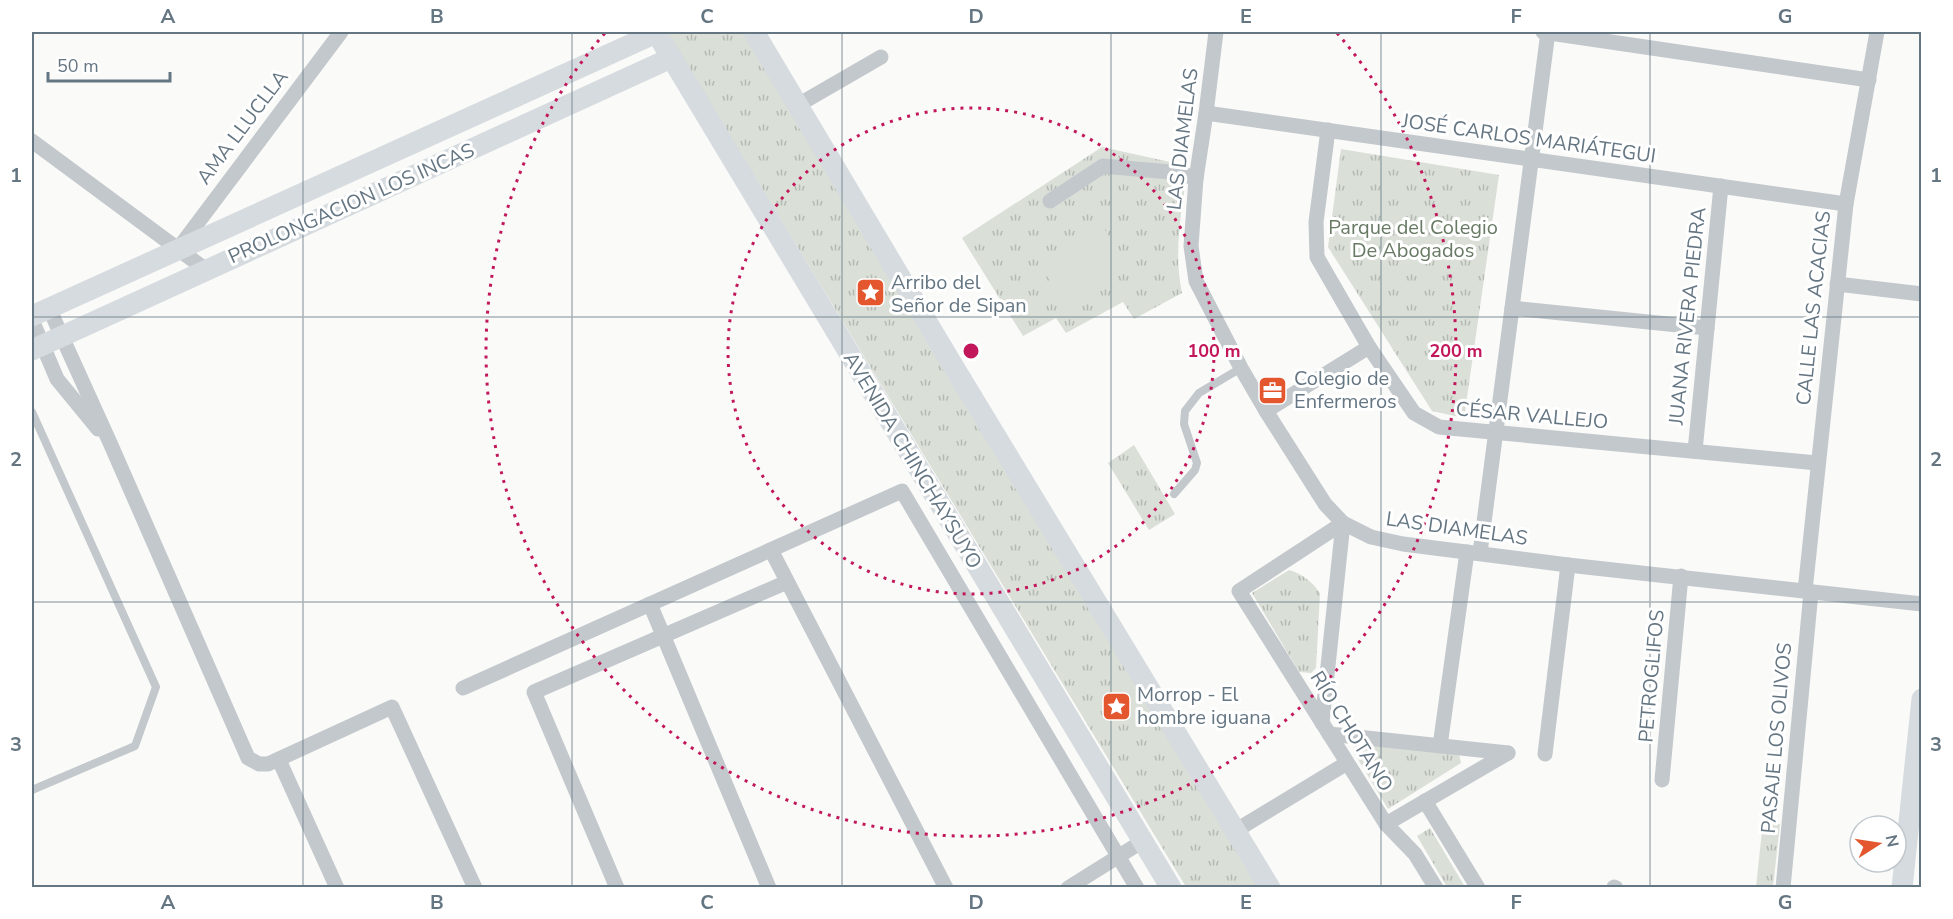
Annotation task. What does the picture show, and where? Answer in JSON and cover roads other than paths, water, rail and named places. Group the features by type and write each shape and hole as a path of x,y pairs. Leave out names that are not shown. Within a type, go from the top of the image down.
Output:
{"street":[{"name":"AMA LLUCLLA","path":"178,249 340,32"},
{"name":"PROLONGACION LOS INCAS","path":"37,315 656,32"},
{"name":"AVENIDA CHINCHAYSUYO","path":"656,32 1171,888"},
{"path":"754,32 1269,888"},
{"name":"LAS DIAMELAS","path":"1215,32 1196,179 1191,246 1196,280 1266,411 1325,504 1343,523 1371,537 1473,552 1568,565 1922,604"},
{"path":"1542,32 1869,80"},
{"path":"1440,746 1496,432 1548,32"},
{"name":"CALLE LAS ACACIAS","path":"1808,592 1817,463 1846,204 1877,32"},
{"path":"798,105 881,57"},
{"name":"PROLONGACION LOS INCAS","path":"37,348 205,269 671,58"},
{"name":"JOSÉ CARLOS MARIÁTEGUI","path":"1206,113 1846,204"},
{"name":"CÉSAR VALLEJO","path":"1328,130 1316,222 1317,256 1368,347 1414,413 1438,427 1817,463"},
{"path":"32,141 205,269"},
{"path":"1050,201 1103,166 1181,173 1196,179"},
{"name":"JUANA RIVERA PIEDRA","path":"1695,451 1721,186"},
{"path":"1837,284 1922,294"},
{"path":"1512,308 1707,328"},
{"path":"37,315 62,336 248,758 260,764 268,764 392,707 475,888"},
{"path":"37,315 37,348 57,379 111,445"},
{"path":"1266,411 1368,347"},
{"path":"464,688 902,491 1137,888"},
{"path":"1343,523 1325,728 1440,746 1508,753 1386,824"},
{"name":"RÍO CHOTANO","path":"1343,523 1239,591 1386,824 1414,854 1436,888"},
{"path":"771,550 946,888"},
{"path":"1545,754 1568,565"},
{"name":"PETROGLIFOS","path":"1662,780 1682,576"},
{"path":"616,888 534,692 787,582"},
{"name":"PASAJE LOS OLIVOS","path":"1783,888 1808,592"},
{"path":"650,604 769,888"},
{"path":"1902,888 1915,827 1922,699"},
{"path":"279,760 337,888"},
{"path":"1235,831 1347,763"},
{"path":"1425,801 1478,888"},
{"path":"1068,888 1143,841"}],"lane":[{"path":"1174,494 1195,470 1197,463 1184,424 1185,411 1199,393 1241,368"},
{"path":"32,412 156,687 135,746 32,790"}],"place":[{"name":"Arribo del Señor de Sipan","path":"870,293"},
{"name":"Colegio de Enfermeros","path":"1273,390"},
{"name":"Morrop - El hombre iguana","path":"1116,706"}],"park label":[{"name":"Parque del Colegio De Abogados","path":"1413,238"}]}
